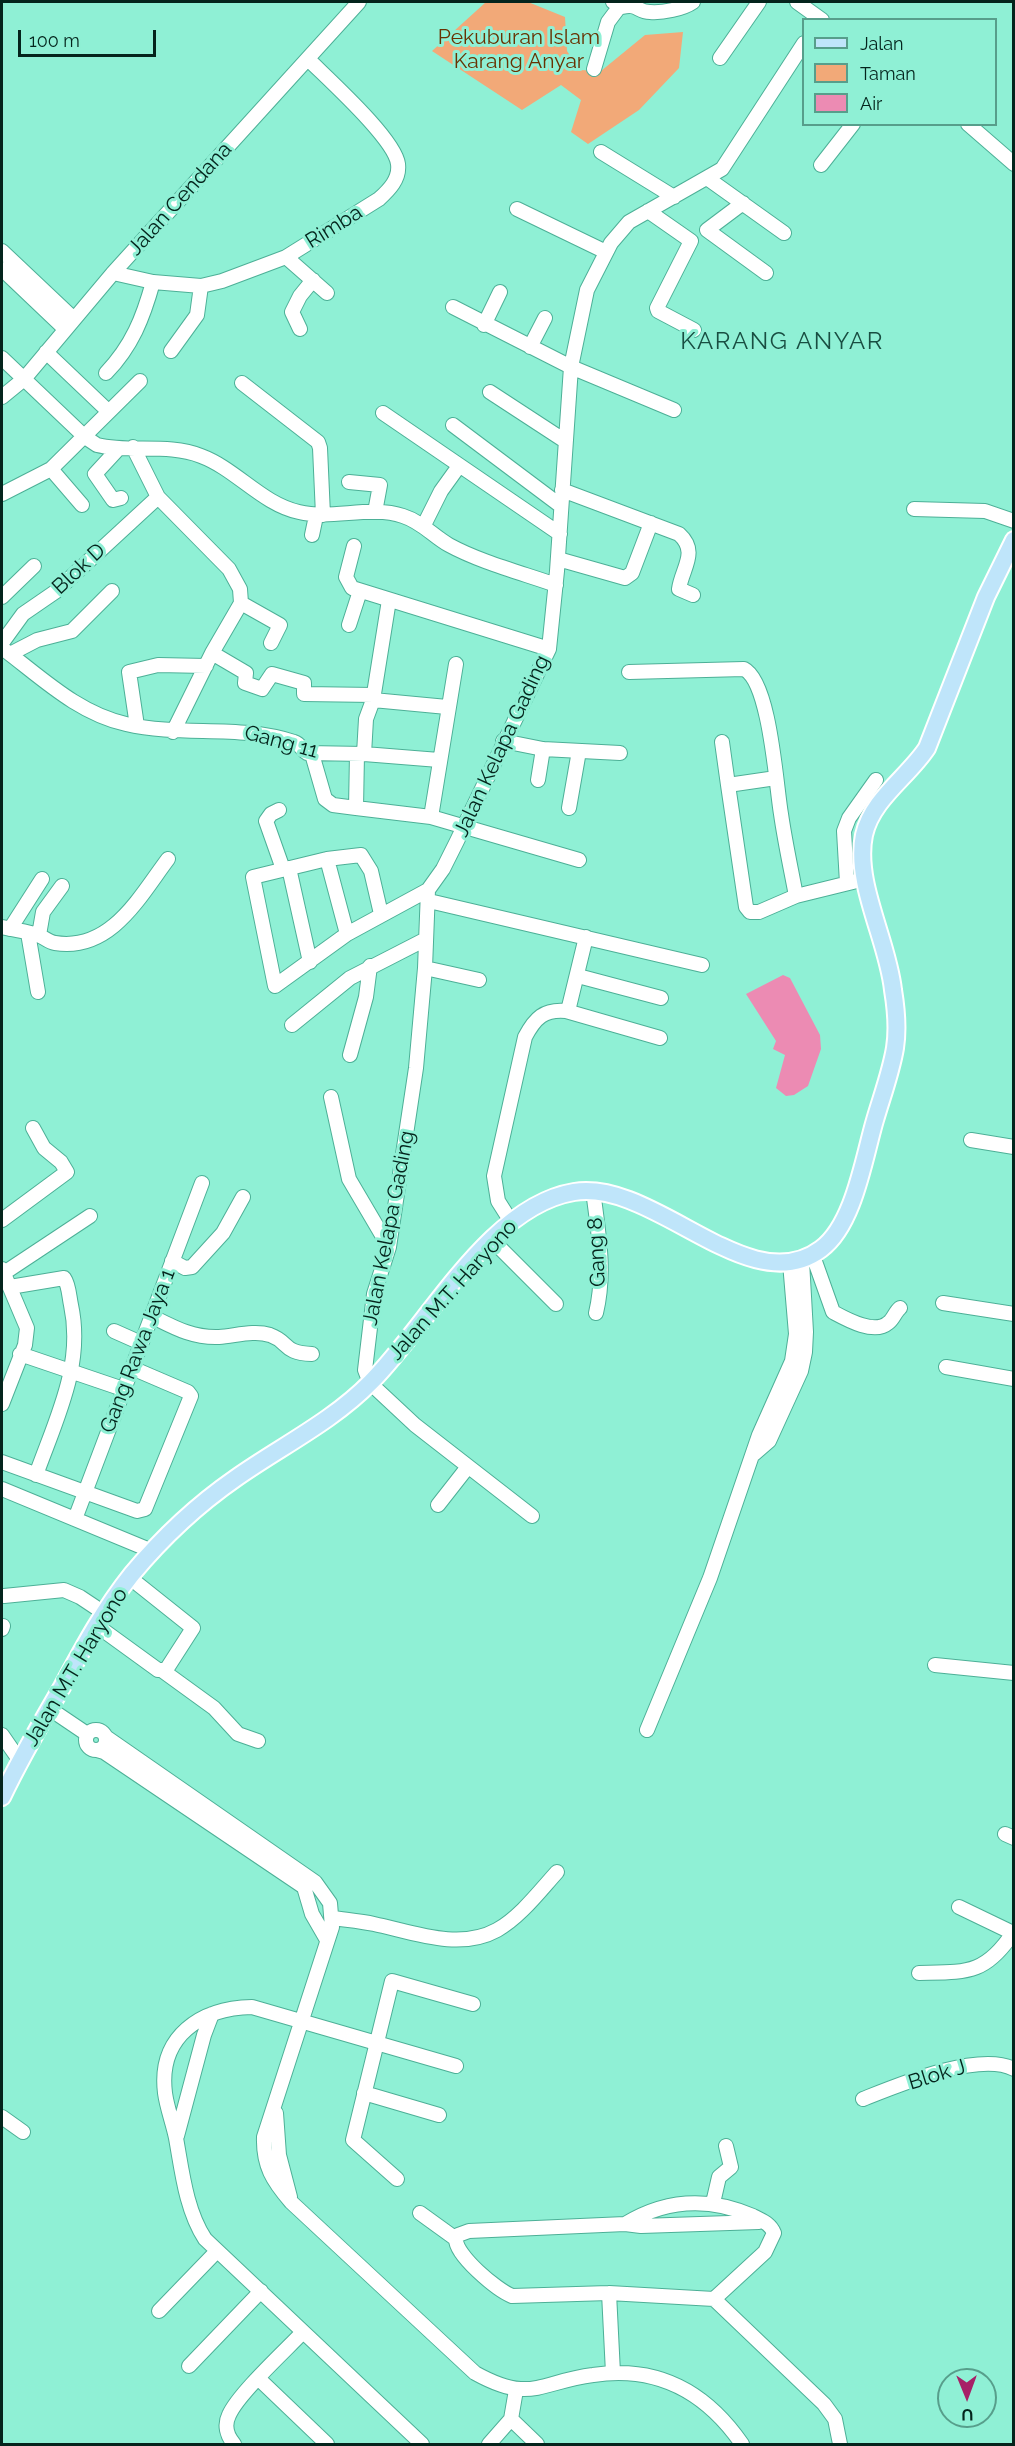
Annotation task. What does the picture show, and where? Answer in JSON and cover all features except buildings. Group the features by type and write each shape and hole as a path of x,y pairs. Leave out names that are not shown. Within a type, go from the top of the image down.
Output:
{"main road":[{"path":"801,1259 822,1248 835,1233 856,1189 896,1043 891,973 866,879 864,835 880,802 918,762 927,748 986,597 1014,540"},
{"name":"Jalan M.T. Haryono","path":"2,1797 100,1619 129,1577 152,1551 207,1499 314,1426 370,1383 510,1220 558,1196 593,1190 613,1194 640,1205 733,1251 758,1260 780,1264 801,1259"}],"street":[{"name":"Jalan Cendana","path":"2,397 24,379 114,273 359,2"},
{"path":"594,69 608,22 617,4 635,5 651,12 685,6 693,2"},
{"path":"720,57 759,2"},
{"path":"797,2 820,18"},
{"name":"Jalan Kelapa Gading","path":"370,1383 365,1360 371,1310 388,1246 415,1077 425,968 428,895 443,869 549,649 558,560 571,367 587,290 606,252 621,230 648,211 722,169 802,46"},
{"name":"Rimba","path":"114,273 153,282 201,286 244,274 286,257 379,199 397,177 398,165 395,153 384,138 308,59"},
{"path":"821,165 851,126"},
{"path":"970,126 1014,165"},
{"path":"601,152 674,197"},
{"path":"708,178 784,233"},
{"path":"743,203 707,230 708,233 766,273"},
{"path":"517,209 606,252"},
{"path":"648,211 692,241 657,308 658,311 694,330"},
{"path":"2,251 70,324"},
{"path":"286,257 327,293"},
{"path":"2,269 70,324"},
{"path":"300,329 292,312 300,296 313,280"},
{"path":"106,373 134,338 153,282"},
{"path":"171,351 197,315 201,286"},
{"path":"484,324 500,292"},
{"path":"453,307 571,367 674,410"},
{"path":"530,347 545,318"},
{"path":"46,352 108,411"},
{"path":"2,358 85,437 97,445 199,455 284,506 319,516 375,512 403,516 424,525 449,545 556,585"},
{"path":"3,491 51,469 140,381"},
{"path":"242,383 318,442 320,448 319,516 312,535"},
{"path":"490,392 565,441"},
{"path":"383,413 560,534"},
{"path":"453,425 561,506"},
{"path":"126,447 158,497 229,569 240,589 241,603 212,653 173,732"},
{"path":"121,498 113,500 95,474 126,447"},
{"path":"424,525 441,491 459,466"},
{"path":"51,469 82,505"},
{"path":"349,482 380,485 375,512"},
{"path":"562,490 680,534 690,547 690,556 679,589 693,595"},
{"name":"Blok D","path":"4,648 23,614 56,592 90,557 158,497"},
{"path":"914,510 985,512 1014,521"},
{"path":"558,560 625,578 632,573 651,523"},
{"path":"354,546 346,581 349,586 549,649"},
{"path":"2,597 34,566"},
{"path":"4,648 72,631 112,591"},
{"path":"349,625 360,591"},
{"path":"356,808 360,754 366,719 373,697 389,600"},
{"path":"241,603 280,625 271,643"},
{"name":"Gang 11","path":"4,648 56,691 89,711 137,726 173,732 233,730 295,742 304,752 312,754 360,754 439,760"},
{"path":"212,653 246,673 245,682 262,689 272,674 303,683 304,694 373,697 447,707"},
{"path":"431,817 447,707 456,664"},
{"path":"137,726 129,672 158,665 206,666"},
{"path":"629,672 744,669 749,671 759,688 772,741 796,897"},
{"path":"503,741 543,749 620,753"},
{"path":"722,742 747,907 750,912 759,912 796,897 866,879"},
{"path":"537,780 543,749"},
{"path":"570,808 579,751"},
{"path":"312,754 324,799 333,805 431,817 579,860"},
{"path":"728,785 776,778"},
{"path":"847,883 844,831 849,818 876,780"},
{"path":"279,810 271,814 266,821 286,869 310,962"},
{"path":"381,914 372,871 364,857 356,854 327,859 252,879 275,986 347,934 381,914 428,895 702,965"},
{"path":"42,879 6,928 34,934 52,943 83,942 114,928 168,859"},
{"path":"327,859 347,934"},
{"path":"38,992 34,934 44,912 62,886"},
{"path":"568,1011 586,937"},
{"path":"292,1025 350,978 426,939"},
{"path":"350,1055 366,997 370,966"},
{"path":"425,968 478,980"},
{"path":"578,976 661,998"},
{"path":"510,1220 498,1201 494,1176 525,1037 541,1014 554,1010 568,1011 660,1038"},
{"path":"331,1097 349,1179 388,1246"},
{"path":"2,1220 67,1172 61,1162 44,1148 33,1128"},
{"path":"971,1140 1014,1147"},
{"name":"Gang Rawa Jaya 1","path":"75,1519 202,1184"},
{"name":"Gang 8","path":"593,1190 602,1266 602,1282 596,1313"},
{"path":"172,1261 185,1268 192,1267 223,1233 243,1197"},
{"path":"2,1404 27,1328 3,1271 90,1216"},
{"path":"492,1240 556,1304"},
{"path":"801,1259 833,1312 850,1321 880,1327 889,1323 900,1308"},
{"path":"647,1730 710,1578 754,1454 769,1441 801,1371 806,1342 801,1259"},
{"path":"10,1287 57,1278 66,1280 76,1333 73,1372 36,1475"},
{"path":"943,1303 1014,1314"},
{"path":"153,1317 188,1335 218,1337 258,1333 272,1336 291,1351 312,1354"},
{"path":"114,1331 141,1343"},
{"path":"20,1354 123,1389"},
{"path":"946,1367 1014,1379"},
{"path":"2,1462 137,1511 146,1509 169,1446 178,1431 190,1400 188,1392 132,1368"},
{"path":"370,1383 467,1468 532,1516"},
{"path":"438,1505 467,1468"},
{"path":"2,1489 152,1551"},
{"path":"129,1577 193,1628 163,1671"},
{"path":"4,1596 64,1590 80,1597 100,1619 163,1671 222,1715 238,1734 258,1741"},
{"path":"934,1665 1014,1673"},
{"path":"50,1708 87,1734"},
{"path":"87,1734 98,1730 308,1883 312,1914 327,1940"},
{"path":"87,1734 87,1745 100,1751 326,1895 333,1918 264,2137 263,2153 271,2177 291,2202 475,2373 494,2384 516,2390 532,2391 592,2375 613,2373 656,2376 701,2399 726,2421 742,2445"},
{"path":"2,1735 20,1761"},
{"path":"100,1751 106,1737"},
{"path":"333,1918 375,1924 435,1938 474,1937 496,1931 513,1918 557,1872"},
{"path":"919,1973 983,1966 1000,1954 1014,1933 959,1907"},
{"path":"397,2179 353,2140 392,1981 473,2004"},
{"path":"422,2445 205,2239 194,2219 165,2095 168,2055 181,2032 227,2009 252,2007 456,2066"},
{"path":"176,2138 204,2035 213,2014"},
{"name":"Blok J","path":"862,2099 970,2063 999,2063 1014,2069"},
{"path":"364,2093 439,2115"},
{"path":"2,2116 23,2132"},
{"path":"713,2203 719,2177 731,2167 726,2146"},
{"path":"625,2224 669,2205 713,2203 766,2223 774,2233 765,2252 714,2299"},
{"path":"420,2213 456,2239 459,2252 500,2290 512,2296 609,2293 714,2299 824,2404 835,2419 840,2445"},
{"path":"456,2239 458,2235 469,2231 625,2224 641,2226 766,2223"},
{"path":"159,2311 217,2251"},
{"path":"189,2366 261,2291"},
{"path":"609,2293 613,2373"},
{"path":"234,2445 227,2435 227,2416 234,2405 303,2332"},
{"path":"259,2379 327,2445"},
{"path":"489,2445 512,2419 516,2390"},
{"path":"512,2419 537,2445"}],"green space":[{"name":"Pekuburan Islam Karang Anyar","path":"486,2 528,2 565,17 567,51 580,70 601,71 645,35 683,32 679,68 639,110 588,144 571,132 581,100 561,85 522,110 432,51"}],"water":[{"path":"783,975 790,978 820,1035 821,1049 808,1086 794,1095 786,1096 776,1088 785,1055 773,1049 776,1041 746,994"}],"district":[{"name":"KARANG ANYAR","path":"782,342"}]}
